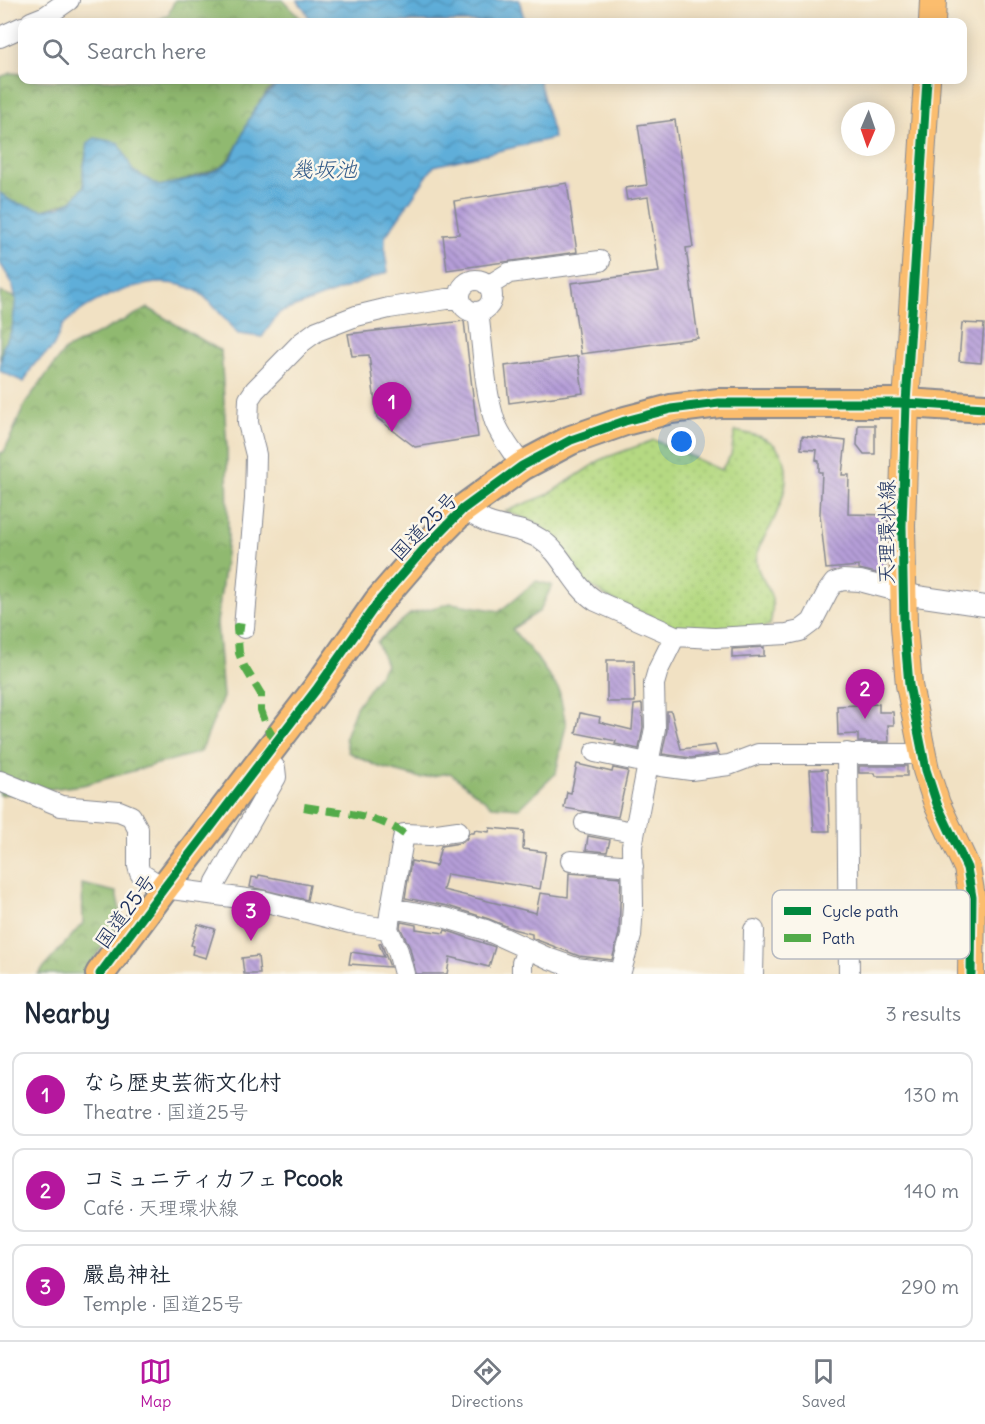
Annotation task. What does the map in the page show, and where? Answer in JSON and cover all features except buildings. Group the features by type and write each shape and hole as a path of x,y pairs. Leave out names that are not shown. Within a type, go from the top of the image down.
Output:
{"highway":[{"name":"国道25号","path":"100,974 316,690 378,602 423,550 463,509 522,466 571,440 625,421 671,409 719,403 906,404 985,408"}],"main road":[{"path":"932,18 933,0"},
{"name":"天理環状線","path":"927,84 906,404 902,526 905,653 923,754 937,804 968,868 972,897 972,974"}],"street":[{"path":"38,13 69,0"},
{"path":"0,37 18,29"},
{"path":"488,286 509,273 600,261"},
{"path":"471,281 480,281 488,286 492,295 490,304 478,312 473,312 464,306 460,297 463,288 471,281"},
{"path":"244,628 255,499 256,455 247,411 249,399 302,342 317,331 356,316 389,308 460,297"},
{"path":"478,312 496,424 522,466"},
{"path":"463,509 488,522 519,530 540,539 553,551 585,594 675,636 715,638 787,634 800,631 812,622 834,583 843,580 860,581 916,596 985,606"},
{"path":"391,908 446,918 486,930 576,971 618,973 621,971 631,936 633,832 655,728 654,684 658,670 675,636"},
{"path":"595,752 648,764 691,770 729,765 758,754 923,754"},
{"path":"847,753 848,890"},
{"path":"213,894 216,882 276,777 275,768 264,758"},
{"path":"0,781 61,806 119,811 131,816 138,829 140,873 164,888 263,901 350,923 388,929"},
{"path":"585,823 633,832"},
{"path":"404,974 398,951 388,929 404,834 430,835 458,831"},
{"path":"571,861 633,866"},
{"path":"753,974 754,930"},
{"path":"522,974 522,963 527,948"},
{"path":"849,959 849,974"}],"green space":[{"path":"175,0 283,0 300,18 162,18 168,15"},
{"path":"11,73 18,74 18,84 275,84 266,93 232,155 222,167 179,182 159,186 133,171 128,162 88,143 83,172 84,186 72,201 43,210 12,202 0,193 0,77"},
{"path":"0,292 16,298 12,330 0,360"},
{"path":"148,308 221,351 227,449 228,538 217,623 223,697 201,752 83,785 0,795 0,453 4,452 26,402 65,350"},
{"path":"735,431 769,441 783,456 786,466 783,497 756,560 772,601 770,625 760,628 687,632 609,598 585,582 569,557 539,524 506,511 547,495 602,459 654,440 721,470 731,455"},
{"path":"536,581 552,585 540,611 512,629 536,657 559,690 566,725 556,773 520,808 492,806 450,773 420,778 379,767 348,752 345,737 356,707 386,665 377,642 410,614 451,603 500,611"},
{"path":"82,884 116,892 122,919 83,974 38,974 83,923"}],"water":[{"path":"297,0 519,0 524,18 309,18"},
{"name":"幾坂池","path":"278,84 540,84 554,138 434,166 385,237 388,272 279,313 262,337 238,334 197,291 181,285 164,283 146,285 110,295 65,323 53,347 35,363 24,382 0,371 3,347 12,330 16,298 11,281 0,263 0,193 13,202 43,210 60,207 72,201 84,186 83,172 88,143 95,138 119,143 133,171 159,186 209,173 222,167 232,156 248,120 266,95"}],"marked path":[{"path":"244,628 237,627 239,653 261,694 261,710 276,742"},
{"path":"304,807 369,818 404,834"}],"cycle path":[{"path":"927,84 906,403 902,526 904,626 909,685 926,770 937,804 967,868 972,897 971,974"},
{"path":"100,974 316,690 378,602 423,550 463,509 522,466 571,440 625,421 671,409 719,403 906,403 985,408"}],"place":[{"name":"なら歴史芸術文化村","path":"392,432"},
{"name":"コミュニティカフェ Pcook","path":"865,719"},
{"name":"嚴島神社","path":"251,941"}]}
